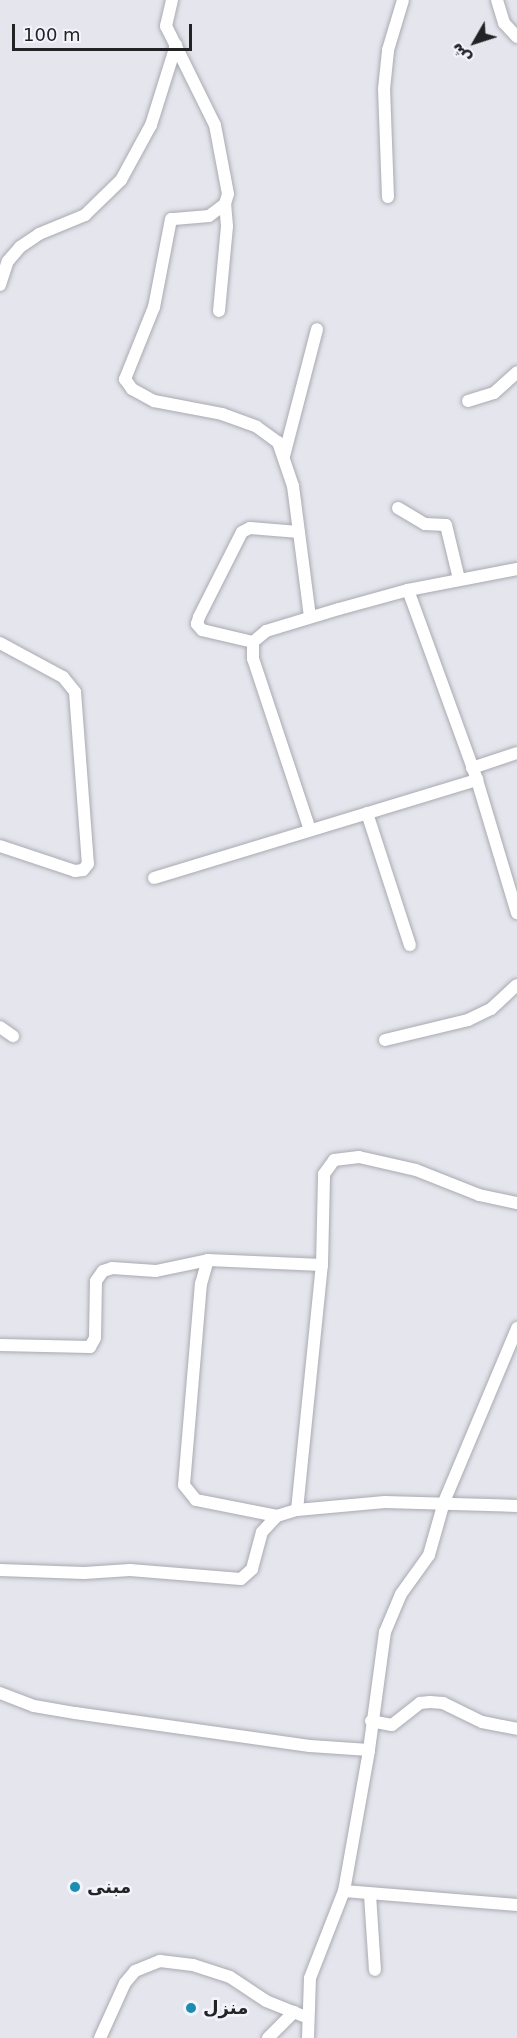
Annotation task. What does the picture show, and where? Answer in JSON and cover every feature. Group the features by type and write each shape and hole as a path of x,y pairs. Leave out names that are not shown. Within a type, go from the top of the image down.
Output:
{"street":[{"path":"172,0 166,26 215,125 228,194 225,204 227,226 219,311"},
{"path":"388,196 384,89 388,50 403,0"},
{"path":"497,0 504,23 517,37"},
{"path":"0,285 4,260 39,234 85,215 121,180 151,125 176,45"},
{"path":"225,204 209,216 171,219 154,307 125,379 132,389 154,401 222,414 257,427 278,442 293,486 310,617"},
{"path":"284,456 317,329"},
{"path":"468,401 494,393 517,372"},
{"path":"398,508 425,524 446,525 459,579"},
{"path":"253,642 202,630 197,624 199,617 242,532 250,528 299,532"},
{"path":"310,830 253,659 253,642 266,631 310,617 408,590 517,569"},
{"path":"408,590 475,774 517,913"},
{"path":"0,643 63,677 75,692 88,864 83,870 75,871 0,846"},
{"path":"154,878 367,813 475,774 517,753"},
{"path":"367,813 410,945"},
{"path":"385,1040 468,1020 491,1009 517,985"},
{"path":"0,1027 13,1036"},
{"path":"297,1510 322,1265 322,1185 324,1174 334,1160 359,1157 405,1168 479,1195 517,1203"},
{"path":"0,1345 90,1347 95,1338 96,1281 103,1271 112,1268 156,1271 208,1260 322,1265"},
{"path":"208,1260 198,1305 184,1485 196,1500 277,1516 297,1510 344,1504 444,1503 517,1506"},
{"path":"308,2038 300,2015 310,1978 344,1891 369,1750 371,1721 385,1632 401,1594 429,1554 444,1503 517,1328"},
{"path":"0,1570 84,1573 130,1570 241,1579 256,1560 262,1532 277,1516"},
{"path":"0,1693 34,1706 75,1713 310,1746 369,1750"},
{"path":"371,1721 392,1725 420,1703 430,1702 443,1703 482,1722 517,1729"},
{"path":"344,1891 370,1895 517,1905"},
{"path":"370,1895 375,1970"},
{"path":"100,2038 125,1983 135,1971 160,1961 194,1965 230,1977 266,2001 300,2015"},
{"path":"268,2038 300,2015"}],"place":[{"name":"مبنى","path":"75,1887"},
{"name":"منزل","path":"191,2008"}]}
